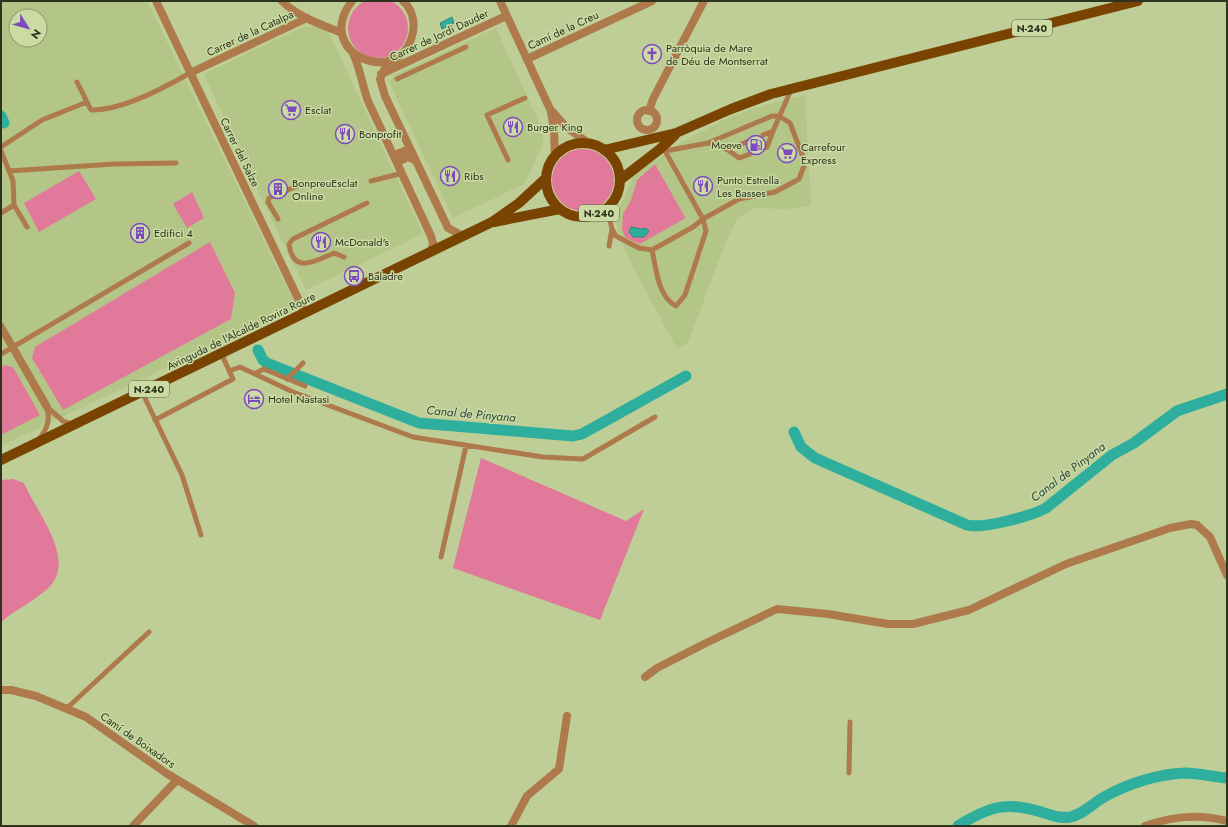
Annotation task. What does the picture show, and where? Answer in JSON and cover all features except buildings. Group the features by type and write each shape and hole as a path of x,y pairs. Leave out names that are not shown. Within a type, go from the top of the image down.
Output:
{"main road":[{"name":"N-240","path":"604,150 676,134 751,101 791,89 1138,1"},
{"name":"N-240","path":"492,222 560,209 576,217 589,217 600,213 610,205 616,196 620,180 662,150 676,134"},
{"path":"555,156 563,149 574,144 590,144 604,150 616,163 620,180"},
{"name":"N-240","path":"492,222 519,204 546,178 549,166 555,156"},
{"path":"546,178 549,195 560,209"},
{"name":"Avinguda de l'Alcalde Rovira Roure","path":"1,460 492,222"}],"street":[{"name":"Carrer del Salze","path":"156,1 304,313"},
{"path":"282,1 289,8 307,18"},
{"path":"352,1 346,9 342,21 342,33 357,63 366,96 431,236 433,243 431,252"},
{"path":"352,51 368,61 388,61 398,56 407,48 412,38 414,27 413,15 403,1"},
{"path":"500,1 550,109 554,131 555,156"},
{"name":"Camí de la Creu","path":"527,59 652,1"},
{"path":"649,111 653,99 704,1"},
{"name":"Carrer de Jordi Dauder","path":"381,74 506,16"},
{"name":"Carrer de la Catalpa","path":"190,73 307,18 342,33"},
{"path":"388,61 380,79 385,96 448,228 463,236"},
{"path":"550,109 567,128 590,144"},
{"path":"396,159 410,149"},
{"path":"396,159 408,158 415,160"},
{"path":"1,327 47,406"},
{"path":"646,677 657,668 777,609 828,614 888,624 913,624 969,610 1066,564 1170,528 1191,524 1197,525 1210,537 1227,575"},
{"name":"Camí de Boixadors","path":"1,690 11,690 36,696 86,717 177,780 254,826"},
{"path":"511,826 527,796 559,769 567,716"},
{"path":"133,826 177,780"},
{"path":"1145,826 1166,819 1188,816 1211,817 1227,821"}],"lane":[{"path":"397,79 466,47"},
{"path":"77,82 91,110 106,110 162,90 190,73"},
{"path":"762,149 767,147 791,89"},
{"path":"508,160 487,115 525,98"},
{"path":"1,147 42,120 87,102"},
{"path":"612,229 616,236 626,243 638,248 652,250 694,228 703,219 739,199 775,192 799,179 804,166 803,157 790,123 779,116 772,116 708,143 662,150 703,219 706,232 685,294 676,306 668,300 659,282 652,250"},
{"path":"763,135 773,131"},
{"path":"728,150 751,140"},
{"path":"708,143 728,150 739,158 750,154"},
{"path":"1,151 14,181 14,205 27,227"},
{"path":"9,171 114,164 176,163"},
{"path":"371,181 403,173"},
{"path":"278,219 268,202 269,198 297,186"},
{"path":"344,257 334,253 307,264 301,263 292,254 289,244 294,239 366,203"},
{"path":"1,213 14,205"},
{"path":"609,246 612,229 610,205"},
{"path":"1,354 189,243"},
{"path":"155,420 233,379 221,353"},
{"path":"288,378 303,363"},
{"path":"229,371 240,367 256,373 293,392 413,437 543,457 583,459 656,417"},
{"path":"256,373 264,370 288,378 305,386"},
{"path":"142,392 182,475 201,535"},
{"path":"47,406 63,422 76,424"},
{"path":"24,449 39,439 45,432 48,422 47,406"},
{"path":"441,556 466,446"},
{"path":"66,709 149,632"},
{"path":"849,773 850,722"}],"shaded area":[{"path":"378,-2 395,3 403,11 408,28 403,45 395,53 378,58 361,53 353,45 348,28 353,11 361,3"},
{"path":"1,1 147,1 296,306 1,446"},
{"path":"311,26 323,29 330,35 423,234 306,290 204,74 301,28"},
{"path":"496,28 543,131 543,144 524,184 453,218 389,82 394,75"},
{"path":"805,95 811,206 785,209 754,208 737,219 725,244 688,343 677,349 632,265 622,243 615,219 633,177 644,166 662,156 680,143 727,118 765,105"},
{"path":"583,149 595,151 605,158 612,168 614,180 612,192 605,202 595,209 583,211 571,209 561,202 554,192 552,180 554,168 561,158 571,151"},
{"path":"655,164 685,217 684,219 640,244 626,238 624,235 622,229 623,214 631,200 637,180"},
{"path":"79,171 96,199 39,232 24,203"},
{"path":"192,192 204,218 187,228 173,204"},
{"path":"210,242 235,293 231,319 63,410 32,358 35,347"},
{"path":"4,365 13,367 40,415 1,435 1,367"},
{"path":"481,458 626,521 644,509 600,620 453,568"},
{"path":"13,479 24,483 45,522 57,551 59,566 55,579 46,590 1,622 1,480"}],"water":[{"path":"452,17 454,23 442,29 440,23"},
{"path":"631,227 641,229 646,228 649,231 644,237 633,237 629,232"}],"waterway":[{"name":"Canal de Pinyana","path":"1,116 4,123"},
{"name":"Canal de Pinyana","path":"258,350 263,360 267,363 419,423 573,436 582,434 686,376"},
{"name":"Canal de Pinyana","path":"794,432 801,447 815,458 967,525 975,526 1019,518 1046,508 1112,455 1134,443 1177,411 1227,394"},
{"name":"Canal de Pinyana","path":"958,826 987,811 1006,807 1026,808 1058,817 1075,816 1104,797 1123,788 1143,780 1164,775 1190,773 1227,778"}],"place":[{"name":"Parròquia de Mare de Déu de Montserrat","path":"652,54"},
{"name":"Esclat","path":"291,110"},
{"name":"Burger King","path":"513,127"},
{"name":"Bonprofit","path":"345,134"},
{"name":"Moeve","path":"756,145"},
{"name":"Carrefour Express","path":"787,153"},
{"name":"Ribs","path":"450,176"},
{"name":"Punto Estrella Les Basses","path":"703,186"},
{"name":"BonpreuEsclat Online","path":"278,189"},
{"name":"Edifici 4","path":"140,233"},
{"name":"McDonald's","path":"321,242"},
{"name":"Baladre","path":"354,276"},
{"name":"Hotel Nastasi","path":"254,399"}]}
